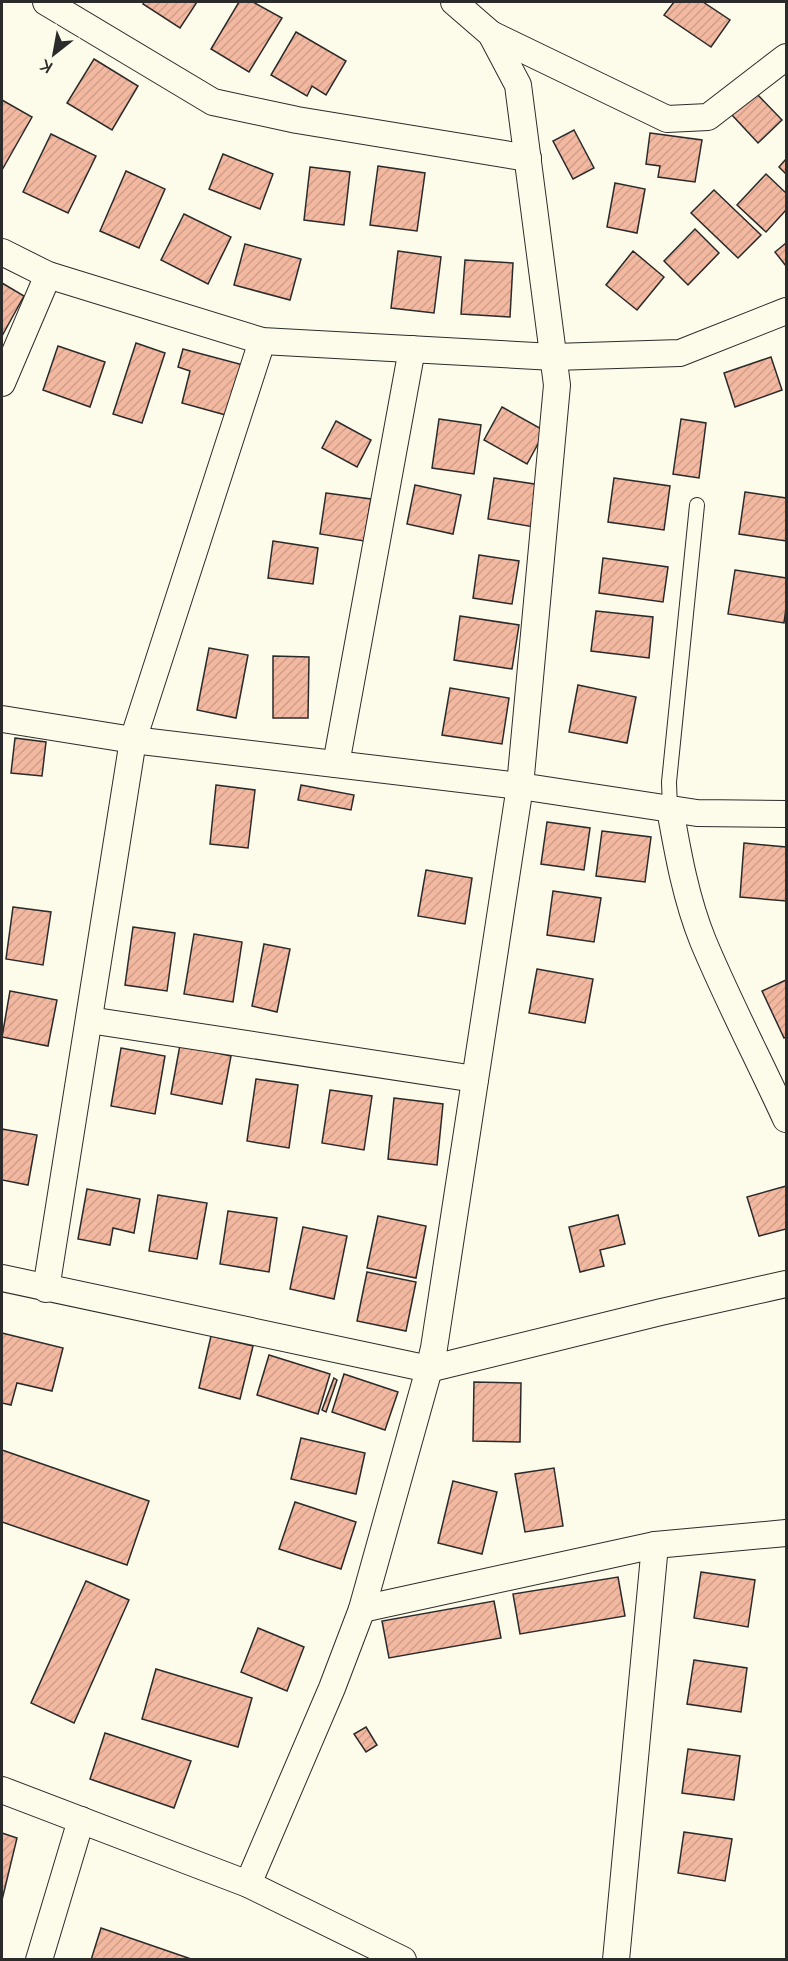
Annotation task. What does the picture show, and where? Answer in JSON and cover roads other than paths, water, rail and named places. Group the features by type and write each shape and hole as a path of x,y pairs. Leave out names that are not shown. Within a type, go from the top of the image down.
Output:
{"street":[{"path":"46,2 213,102 297,120 528,158"},
{"path":"454,2 491,34 667,119 708,117 786,57"},
{"path":"248,1884 332,1688 362,1609 429,1369 520,786 557,385 518,85 491,34"},
{"path":"2,252 48,275 262,341 554,357 680,353 786,311"},
{"path":"2,383 48,275"},
{"path":"46,1289 133,740 262,341"},
{"path":"336,764 412,349"},
{"path":"2,719 133,740 520,786 697,813 786,814"},
{"path":"670,809 678,858 703,941 786,1119"},
{"path":"89,1020 475,1078"},
{"path":"2,1278 429,1369 786,1284"},
{"path":"362,1609 655,1545 786,1533"},
{"path":"616,1959 655,1545"},
{"path":"2,1790 248,1884 404,1959"},
{"path":"39,1959 81,1820"}],"lane":[{"path":"670,809 669,782 697,505"}]}
